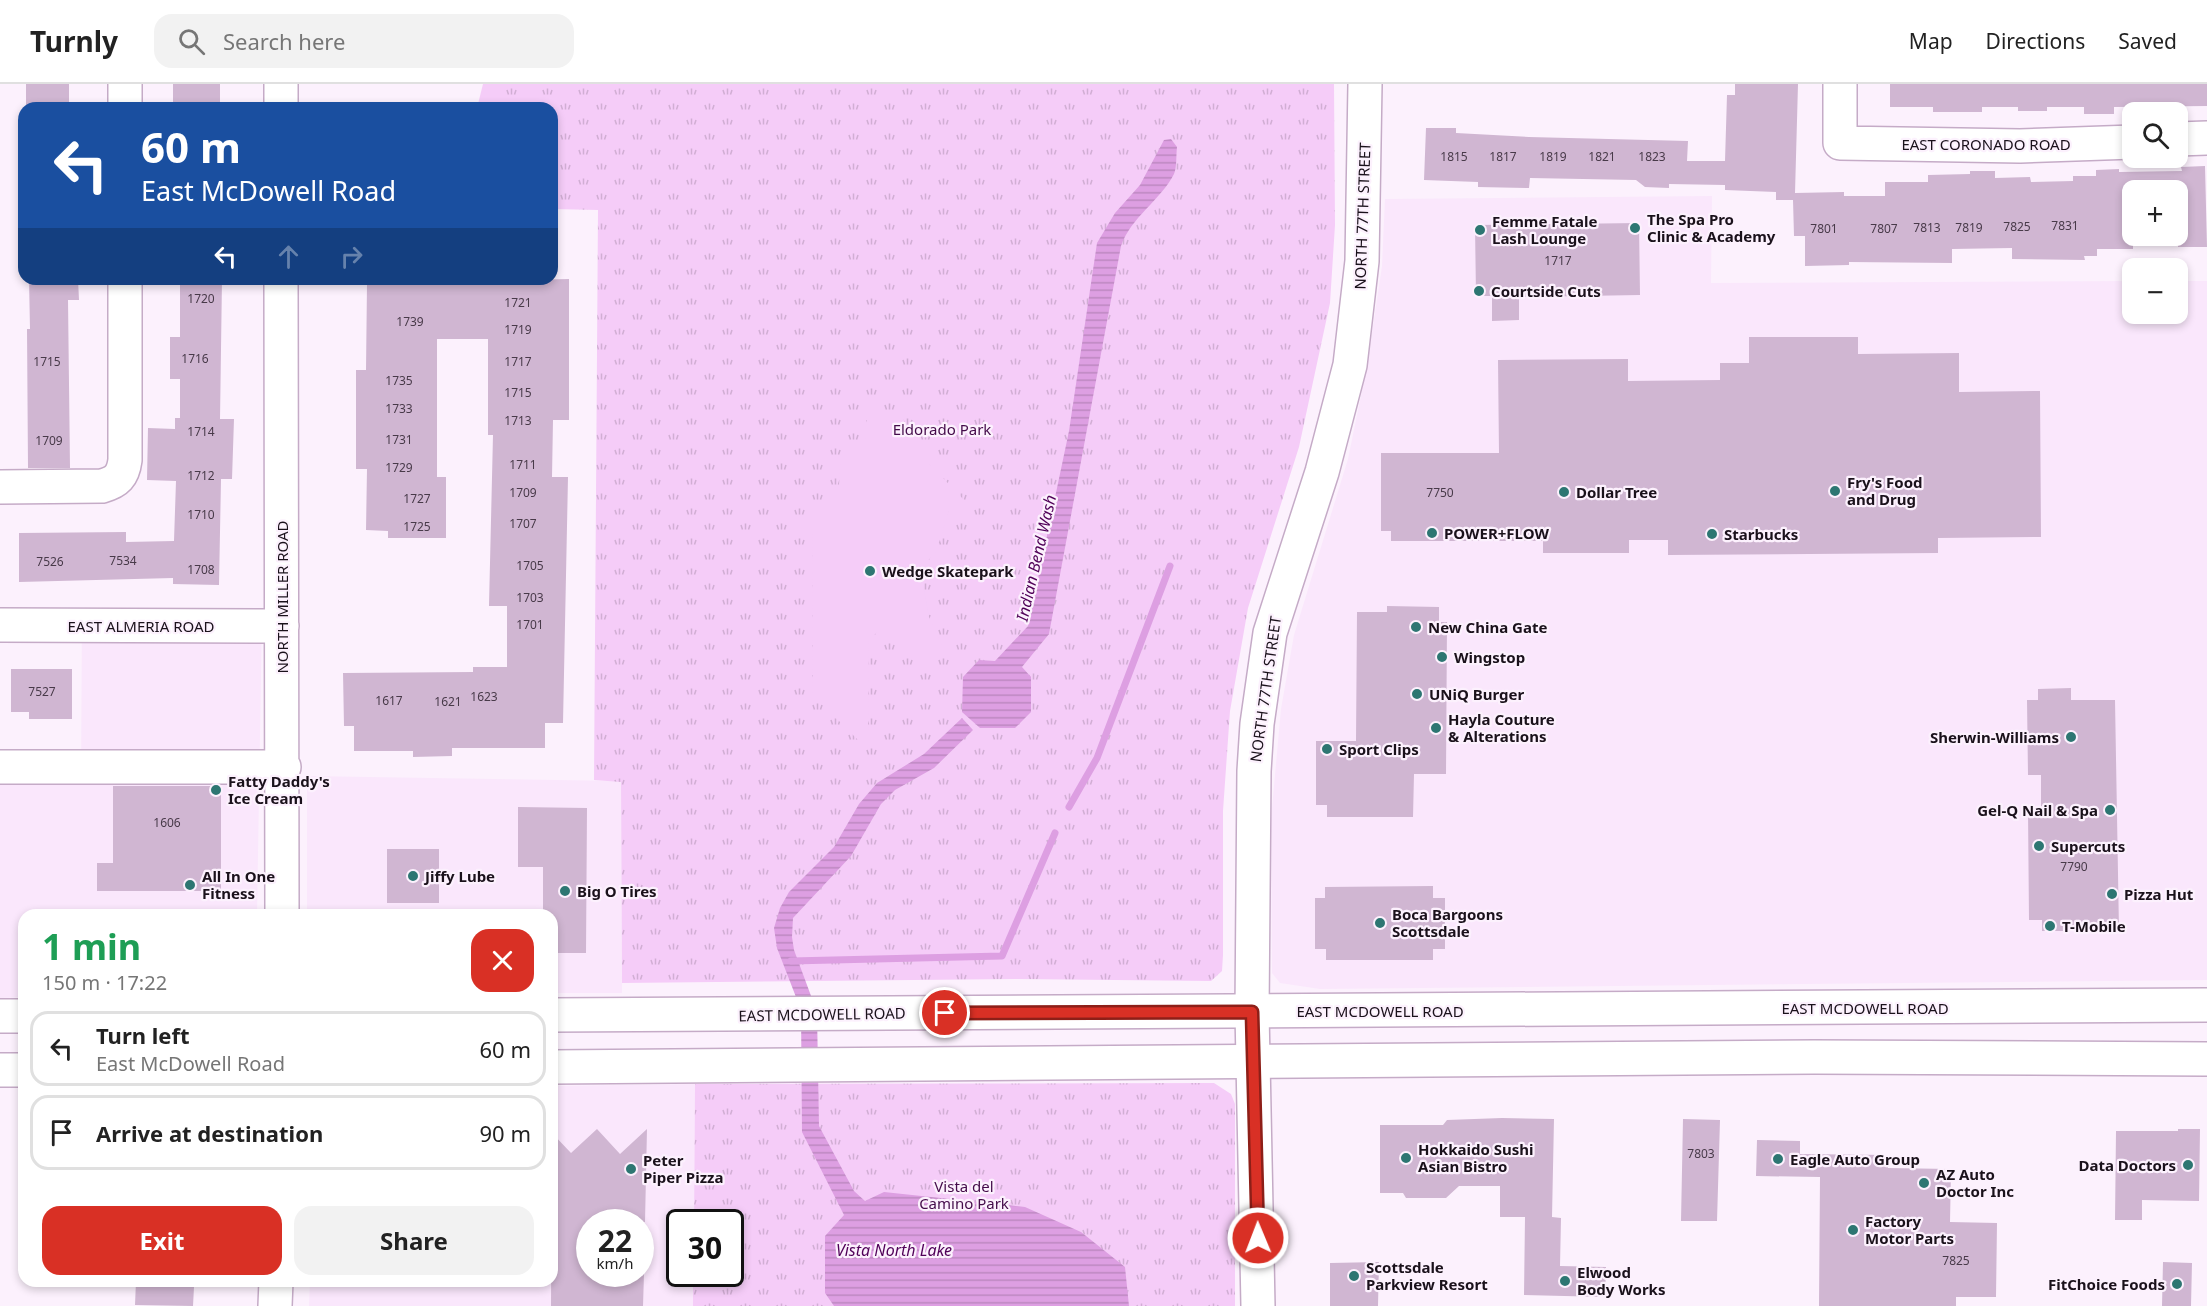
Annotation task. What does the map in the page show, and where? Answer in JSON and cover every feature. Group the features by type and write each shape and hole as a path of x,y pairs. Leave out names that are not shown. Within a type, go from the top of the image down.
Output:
{"main road":[{"path":"125,84 125,102"},
{"path":"281,84 281,102"},
{"name":"NORTH 77TH STREET","path":"1258,1306 1252,1012 1254,771 1257,724 1270,633 1322,471 1350,365 1362,261 1365,84"},
{"name":"EAST CORONADO ROAD","path":"1840,84 1840,143 2020,146 2122,142"},
{"path":"2188,139 2207,138"},
{"path":"0,487 102,486 115,482 122,473 125,460 125,285"},
{"name":"NORTH MILLER ROAD","path":"281,285 284,767 282,909"},
{"name":"EAST ALMERIA ROAD","path":"0,625 282,626"},
{"path":"0,767 284,767"},
{"name":"EAST MCDOWELL ROAD","path":"558,1015 2207,1005"},
{"path":"0,1016 18,1016"},
{"path":"558,1067 1803,1057 2207,1059"},
{"path":"0,1070 18,1070"},
{"path":"275,1306 276,1287"}],"shaded area":[{"path":"1712,196 1711,283 2122,281 2122,324 2188,324 2188,281 2207,281 2207,980 1320,989 1280,983 1272,973 1271,819 1281,709 1294,635 1348,459 1367,366 1382,266 1385,199"},
{"path":"82,612 262,615 257,909 18,909 18,997 0,998 0,778 81,777"},
{"path":"307,776 621,781 622,993 558,993 558,909 307,909"},
{"path":"695,1084 694,1209 666,1209 666,1287 693,1287 693,1306 309,1306 310,1287 558,1287 558,1086"}],"green space":[{"name":"Eldorado Park","path":"483,84 1334,84 1335,225 1330,303 1299,447 1248,608 1230,711 1223,811 1222,971 1211,981 1016,979 622,983 621,782 594,780 598,210 558,209 558,102 478,102"},
{"name":"Wedge Skatepark","path":"876,411 895,411 904,420 904,437 964,500 949,511 936,552 923,566 931,577 923,584 929,617 942,645 924,659 886,624 869,640 868,731 859,741 813,695 812,528 803,521 839,486 840,465 866,438 867,419"},
{"name":"Vista del Camino Park","path":"1214,1083 1231,1094 1235,1104 1235,1306 693,1306 693,1287 744,1287 744,1209 694,1209 695,1084"}],"water":[{"path":"1171,139 1177,147 1174,174 1161,193 1132,226 1121,246 1049,634 1022,667 1031,677 1031,712 1015,728 980,728 962,712 963,677 979,660 995,661 1028,626 1069,431 1097,243 1115,213 1140,185 1164,140"},
{"name":"Vista North Lake","path":"962,718 973,730 934,768 895,790 881,804 851,856 793,918 794,950 817,1012 819,1126 854,1191 865,1201 884,1192 1025,1207 1081,1232 1125,1267 1129,1306 834,1306 825,1293 825,1236 844,1215 802,1132 801,1010 777,948 774,928 780,908 789,892 834,847 859,804 877,783 924,754"}],"building":[{"path":"26,84 69,84 69,102 26,102"},
{"path":"173,84 220,84 220,102 173,102"},
{"path":"1735,84 1798,84 1795,193 1844,192 1844,196 1885,196 1885,182 1928,182 1928,175 1970,174 1970,171 1995,171 1995,178 2030,177 2031,182 2073,181 2073,176 2096,176 2096,170 2182,171 2181,168 2205,166 2207,247 2178,247 2188,246 2188,180 2122,180 2122,246 2133,246 2133,249 2097,249 2097,256 2084,256 2085,260 2012,259 2012,248 1952,249 1952,263 1849,262 1849,265 1805,266 1805,236 1794,236 1793,200 1776,200 1776,192 1725,190 1725,185 1669,184 1669,188 1645,187 1636,180 1530,178 1529,188 1478,187 1478,182 1424,180 1426,128 1456,128 1456,133 1529,137 1688,141 1687,161 1725,161 1727,95 1735,95"},
{"path":"1890,84 2207,84 2207,106 2188,106 2188,102 2122,102 2122,107 2114,107 2114,114 2084,114 2084,107 2047,107 2047,111 2018,111 2018,107 1982,107 1982,112 1933,112 1933,107 1890,107"},
{"path":"1639,223 1640,295 1519,297 1519,320 1492,321 1492,296 1476,296 1475,225"},
{"path":"558,279 569,279 569,420 553,420 552,477 568,477 563,723 545,723 545,748 452,748 452,756 413,757 413,751 354,751 354,726 344,726 343,673 473,672 473,667 507,667 507,606 489,606 493,435 488,435 488,339 437,339 437,477 446,477 446,538 388,538 388,531 366,530 367,469 356,469 356,370 366,370 367,285 558,285"},
{"path":"29,285 78,285 79,300 68,300 70,468 28,468 27,329 30,329"},
{"path":"180,285 222,285 220,419 234,419 232,479 221,479 219,585 173,584 173,578 19,582 19,533 126,532 126,542 174,541 176,481 147,480 148,428 175,429 175,418 180,418 180,379 170,379 170,337 180,337"},
{"name":"Fry's Food and Drug","path":"1749,337 1858,337 1858,354 1959,353 1959,392 2040,391 2041,537 1938,538 1938,553 1668,555 1668,540 1629,540 1629,553 1543,553 1543,541 1391,541 1391,531 1381,531 1381,453 1499,453 1498,360 1628,359 1628,381 1720,380 1720,363 1749,363"},
{"path":"1387,606 1439,607 1439,622 1447,622 1446,774 1414,774 1413,817 1327,817 1327,805 1316,805 1316,741 1356,741 1357,612 1387,612"},
{"path":"11,669 72,669 72,719 29,719 29,712 11,712"},
{"path":"2071,688 2071,700 2115,700 2119,931 2042,931 2042,920 2029,920 2028,811 2041,811 2041,775 2028,775 2027,700 2038,700 2038,689"},
{"path":"113,786 221,786 221,891 97,891 97,863 113,863"},
{"name":"Big O Tires","path":"518,807 587,808 586,953 558,953 558,909 543,909 543,867 518,867"},
{"name":"Jiffy Lube","path":"387,849 439,849 439,903 387,903"},
{"name":"Boca Bargoons Scottsdale","path":"1433,886 1433,898 1445,898 1445,949 1433,949 1433,960 1326,960 1326,949 1315,949 1315,898 1325,898 1325,887"},
{"path":"1554,1119 1552,1217 1561,1218 1560,1266 1606,1267 1605,1297 1524,1295 1525,1217 1500,1217 1500,1186 1459,1186 1446,1198 1406,1198 1403,1193 1380,1193 1380,1125 1443,1125 1447,1120"},
{"path":"1683,1119 1720,1120 1717,1221 1681,1221"},
{"path":"597,1129 620,1154 647,1129 645,1209 576,1209 576,1287 644,1287 643,1306 551,1306 551,1287 558,1287 558,1139 571,1153"},
{"path":"2178,1129 2200,1129 2199,1201 2142,1200 2142,1220 2115,1220 2116,1131 2178,1131"},
{"path":"1757,1140 1800,1141 1800,1154 1888,1155 1888,1168 1951,1169 1950,1222 1997,1223 1996,1297 1956,1297 1956,1306 1819,1306 1820,1177 1756,1176"},
{"name":"Scottsdale Parkview Resort","path":"1379,1262 1378,1306 1330,1306 1330,1263"},
{"name":"FitChoice Foods","path":"2163,1262 2192,1263 2191,1306 2162,1306"},
{"path":"136,1287 194,1287 193,1306 135,1305"}],"waterway":[{"path":"1069,807 1097,758 1170,566"},
{"path":"791,961 1002,956 1055,833"}],"place":[{"name":"The Spa Pro Clinic & Academy","path":"1635,228"},
{"name":"Femme Fatale Lash Lounge","path":"1480,230"},
{"name":"Courtside Cuts","path":"1479,291"},
{"name":"Fry's Food and Drug","path":"1835,491"},
{"name":"Dollar Tree","path":"1564,492"},
{"name":"POWER+FLOW","path":"1432,533"},
{"name":"Starbucks","path":"1712,534"},
{"name":"Wedge Skatepark","path":"870,571"},
{"name":"New China Gate","path":"1416,627"},
{"name":"Wingstop","path":"1442,657"},
{"name":"UNiQ Burger","path":"1417,694"},
{"name":"Hayla Couture & Alterations","path":"1436,728"},
{"name":"Sherwin-Williams","path":"2071,737"},
{"name":"Sport Clips","path":"1327,749"},
{"name":"Fatty Daddy's Ice Cream","path":"216,790"},
{"name":"Gel-Q Nail & Spa","path":"2110,810"},
{"name":"Supercuts","path":"2039,846"},
{"name":"Jiffy Lube","path":"413,876"},
{"name":"All In One Fitness","path":"190,885"},
{"name":"Big O Tires","path":"565,891"},
{"name":"Pizza Hut","path":"2112,894"},
{"name":"Boca Bargoons Scottsdale","path":"1380,923"},
{"name":"T-Mobile","path":"2050,926"},
{"name":"Hokkaido Sushi Asian Bistro","path":"1406,1158"},
{"name":"Eagle Auto Group","path":"1778,1159"},
{"name":"Data Doctors","path":"2188,1165"},
{"name":"Peter Piper Pizza","path":"631,1169"},
{"name":"AZ Auto Doctor Inc","path":"1924,1183"},
{"name":"Factory Motor Parts","path":"1853,1230"},
{"name":"Scottsdale Parkview Resort","path":"1354,1276"},
{"name":"Elwood Body Works","path":"1565,1281"},
{"name":"FitChoice Foods","path":"2177,1284"}],"route":[{"path":"945,1013 1252,1012 1258,1238"}],"water label":[{"name":"Indian Bend Wash","path":"1036,558"}]}
